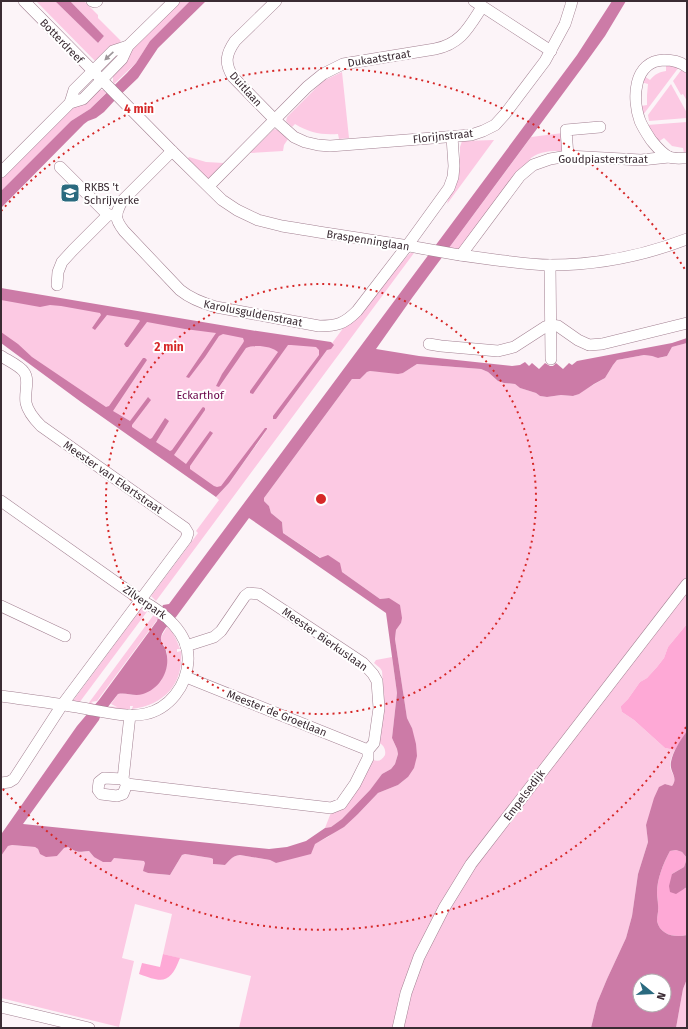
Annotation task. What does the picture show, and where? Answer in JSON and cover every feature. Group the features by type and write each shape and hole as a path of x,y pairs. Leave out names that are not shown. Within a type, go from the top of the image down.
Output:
{"street":[{"name":"Botterdreef","path":"24,1 105,84"},
{"path":"92,1 97,1"},
{"path":"70,103 83,99 105,84 122,59 128,46 174,1"},
{"name":"Duitlaan","path":"275,120 233,77 228,69 227,60 229,49 235,41 276,1"},
{"name":"Florijnstraat","path":"275,120 294,137 305,142 330,146 452,137 471,135 483,131 495,125 505,114 545,61 565,24 572,1"},
{"path":"476,2 551,51"},
{"name":"Dukaatstraat","path":"208,186 323,74 343,64 441,48 452,43 467,30 476,2"},
{"path":"1,172 70,103 74,90 92,71 113,51 128,46"},
{"path":"669,157 660,151 641,123 636,105 637,82 640,74 648,65 660,60 671,60 686,65"},
{"name":"Braspenninglaan","path":"105,84 119,96 222,200 237,210 258,220 282,226 426,250 526,264 550,265 585,263 621,258 643,254 687,239"},
{"path":"568,156 566,130 600,127"},
{"name":"Karolusguldenstraat","path":"60,167 112,215 124,231 180,290 189,297 201,303 216,307 319,326 330,326 343,323 357,311 449,188 454,166 452,137"},
{"path":"57,284 58,272 62,262 73,250 112,215 122,201 172,151"},
{"name":"Goudpiasterstraat","path":"457,255 520,176 533,165 550,159 568,156 641,160 669,157 687,158"},
{"path":"550,265 550,359"},
{"path":"429,344 498,351 514,347 544,327 551,325 558,326 578,340 589,344 602,344 687,323"},
{"name":"Meester van Ekartstraat","path":"1,356 23,371 26,377 26,401 28,410 41,426 185,528 188,533 186,539 141,600"},
{"name":"Zilverpark","path":"1,501 172,622 181,635 189,656 186,677 179,690 171,700 160,708 145,714 130,715 105,712 1,696"},
{"name":"Empelsedijk","path":"398,1028 406,993 419,957 444,908 471,864 687,584"},
{"name":"Meester Bierkuslaan","path":"130,715 125,782 331,808 341,804 355,784 368,758 368,750 374,743 379,708 377,681 363,663 260,594 249,593 245,596 221,631 214,637 186,646"},
{"path":"1,783 14,780 62,705 141,600"},
{"path":"1,606 65,636"},
{"name":"Meester de Groetlaan","path":"186,677 368,750"},
{"path":"1,1007 89,1028"}],"green space":[{"path":"36,1 55,1 98,43 104,36 70,1 84,1 98,15 98,18 121,41 98,64"},
{"path":"181,1 190,1 150,41 136,63 114,84 113,75 133,48"},
{"path":"666,64 679,67 643,115 641,106 647,105 648,84 641,82 644,76 650,80 657,74 666,71"},
{"path":"682,69 687,74 687,101 683,94 681,95 673,81"},
{"path":"342,72 349,138 339,139 338,134 316,133 295,124 292,127 286,121 287,117 320,84"},
{"path":"671,84 687,113 687,118 649,121 648,115"},
{"path":"98,90 105,90 107,92 90,109 71,121 1,191 1,178 65,114 72,108 89,101"},
{"path":"687,122 687,153 684,154 683,148 672,146 664,138 658,142 647,125"},
{"path":"274,129 278,130 288,139 284,145 283,151 250,153"},
{"path":"563,133 564,148 562,151 550,151 531,158 463,247 460,250 449,248 531,137"},
{"path":"494,140 447,204 460,158 460,147 462,141"},
{"path":"189,157 206,162 224,163 211,178 207,179 186,161"},
{"name":"Eckarthof","path":"411,253 414,253 156,601 151,596 198,533 196,531 219,500 216,497 229,483 267,430 216,496 1,337 1,291 329,344 276,419 344,327 400,261 402,262"},
{"path":"687,343 687,580 449,893 394,1028 239,1028 251,976 163,954 172,914 135,904 122,958 134,961 119,1027 1,998 1,856 8,846 35,847 38,849 40,854 57,856 64,847 68,847 78,852 89,851 94,857 145,861 144,871 148,873 170,875 182,855 185,854 211,858 213,859 213,864 225,865 233,857 240,855 270,860 276,863 328,837 358,814 378,793 398,785 408,777 412,728 407,718 395,639 396,630 401,623 389,598 380,599 283,533 282,522 271,513 269,506 264,501 264,498 352,379 360,379 370,371 403,373 417,364 481,369 488,372 498,381 515,384 520,388 536,393 540,396 574,396 605,378 617,360 644,355 659,358 667,356 672,347"},
{"path":"687,588 687,624 668,647 664,658 657,667 647,678 640,682 621,706 622,712 634,720 665,748 675,750 671,759 670,768 675,780 672,786 665,784 646,825 648,842 638,874 632,916 626,938 597,1003 591,1028 401,1028 422,956 471,871"},
{"path":"143,606 149,609 79,703 72,702"},
{"path":"155,613 173,633 180,649 177,649 177,652 181,651 179,673 170,691 154,703 132,709 133,706 130,706 130,709 120,709 88,704","holes":["157,620 167,627 161,637 167,652 166,669 161,681 141,694 118,694 111,704 117,707 96,705 91,702 97,701"]},
{"path":"392,657 397,693 392,738 398,754 395,764 391,769 382,774 370,790 342,819 331,827 325,828 332,810 369,763 373,760 380,760 385,755 384,748 379,743 384,697 382,671 374,663 376,660"},
{"path":"687,979 687,1028 676,1028 683,989"}],"shaded area":[{"path":"55,1 70,1 104,36 98,43"},
{"path":"190,1 206,1 158,48 138,78 104,112 84,124 1,208 1,191 71,121 90,109 127,73 136,63 150,41"},
{"path":"612,1 626,1 605,36 376,349 419,356 512,366 520,365 525,362 529,366 532,363 539,369 545,363 553,366 556,363 563,369 569,363 572,365 577,361 672,343 687,338 687,343 672,347 667,356 658,358 644,355 617,360 605,378 573,396 540,396 536,393 520,388 515,384 498,381 488,372 481,369 417,364 403,373 398,374 367,372 360,379 352,379 264,498 264,501 269,506 271,513 282,522 283,533 320,558 328,555 340,563 342,572 380,599 389,598 400,605 402,618 401,623 396,630 395,639 407,718 412,728 417,756 414,768 408,777 398,785 378,793 344,827 315,844 311,854 276,863 270,860 240,855 233,857 225,865 213,864 213,859 211,858 185,854 182,855 170,875 148,873 143,871 144,861 114,858 111,862 103,862 94,857 89,851 78,852 68,847 64,848 57,856 46,857 40,854 38,849 35,847 12,845 8,846 1,856 2,833 77,726 99,700 157,621 163,605 169,604 577,55","holes":["249,518 386,613 397,693 392,738 398,754 395,764 391,769 382,774 370,790 342,819 331,827 325,828 306,841 287,847 269,849 23,824 118,694 143,694 160,683 166,671 167,664 166,651 161,639 163,631 176,617"]},
{"path":"1,288 250,330 331,342 334,345 331,349 327,350 276,419 273,419 273,416 319,355 319,350 316,347 288,345 253,394 250,393 250,391 278,352 272,348 258,346 246,348 219,387 216,386 222,374 243,343 243,338 223,334 219,336 189,378 186,377 216,333 147,322 128,347 126,347 124,344 140,321 139,320 107,315 95,330 92,328 101,315 100,313 61,306 50,305 40,307 1,300"},
{"path":"1,332 18,344 32,357 106,407 109,406 143,358 145,358 147,360 113,411 130,421 148,397 151,400 132,427 150,439 165,418 169,421 156,442 170,451 202,408 205,408 174,455 186,464 210,431 213,433 190,466 190,469 214,486 221,486 265,428 267,429 229,483 216,497 81,402 1,343"},
{"path":"687,624 687,731 675,750 665,748 634,720 622,712 621,706 640,682 647,678 657,667 664,658 668,647"},
{"path":"687,731 687,858 682,852 676,850 670,851 661,872 657,893 657,921 661,930 673,936 687,935 687,979 683,989 676,1028 591,1028 597,1003 626,938 632,916 638,874 648,842 646,825 654,798 659,787 665,784 672,786 674,783 675,780 671,769 671,762 679,742"},
{"path":"676,850 682,852 687,858 684,867 672,874 684,889 687,887 687,935 682,936 673,936 661,930 657,921 657,888 659,877 670,851"},
{"path":"687,858 687,887 676,894 670,892 669,886 672,874 684,867"},
{"path":"163,954 180,958 173,973 169,977 160,980 139,974 142,963 160,967"}],"place":[{"name":"RKBS 't Schrijverke","path":"70,193"}]}
